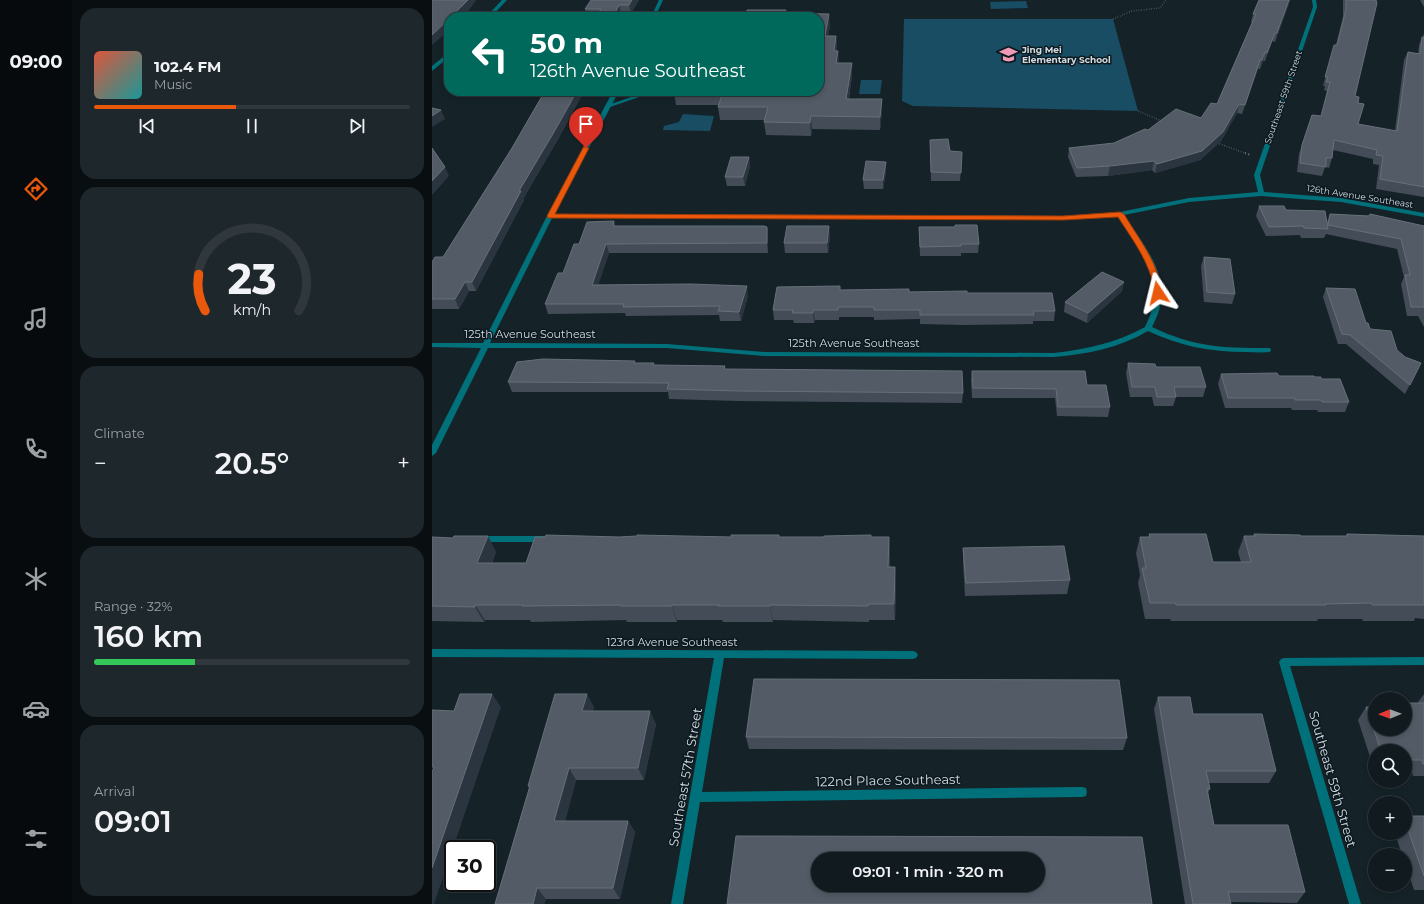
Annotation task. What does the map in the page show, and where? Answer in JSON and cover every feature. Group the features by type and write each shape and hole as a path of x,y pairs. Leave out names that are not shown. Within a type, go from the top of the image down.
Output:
{"street":[{"path":"493,12 505,0"},
{"path":"655,12 661,0"},
{"name":"Southeast 59th Street","path":"1261,194 1257,175 1315,7 1314,0"},
{"path":"432,69 444,59"},
{"path":"432,453 550,216 613,96"},
{"path":"608,106 639,96"},
{"name":"126th Avenue Southeast","path":"550,216 1063,218 1120,214 1189,200 1261,194 1341,200 1424,215"},
{"path":"1120,214 1149,260 1156,276 1158,293 1156,310 1148,328 1188,344 1212,349 1267,350"},
{"name":"125th Avenue Southeast","path":"432,345 667,346 764,354 1054,355 1100,350 1122,342 1148,328"},
{"path":"472,539 550,538"},
{"name":"123rd Avenue Southeast","path":"432,653 913,655"},
{"name":"Southeast 57th Street","path":"677,904 720,654"},
{"name":"Southeast 59th Street","path":"1355,904 1284,662 1424,661"},
{"name":"122nd Place Southeast","path":"695,797 1082,792"}],"path":[{"path":"1112,19 1132,11 1160,8 1166,0"},
{"path":"1138,111 1169,124"},
{"path":"1211,140 1262,159"}],"shaded area":[{"path":"1026,1 1028,8 991,9 990,2"},
{"path":"904,19 1113,19 1138,111 913,106 902,101"},
{"path":"861,80 882,80 880,94 859,94"},
{"path":"683,114 714,116 710,131 663,130 664,126 679,122"}],"building":[{"path":"432,0 468,0 456,12 444,12 444,24 432,35"},
{"path":"591,0 632,0 629,5 619,5 616,12 599,12 601,9 585,9"},
{"path":"1259,0 1289,0 1277,33 1275,33 1267,53 1265,52 1262,60 1260,60 1245,105 1239,104 1223,132 1202,151 1157,164 1154,161 1077,168 1069,148 1114,143 1145,129 1148,130 1176,109 1201,118 1211,103 1217,104 1256,14 1253,14"},
{"path":"1346,0 1376,0 1377,3 1355,96 1359,97 1358,103 1364,104 1358,124 1397,131 1408,52 1420,54 1422,37 1424,37 1424,187 1380,179 1383,156 1376,155 1377,150 1334,140 1332,158 1326,158 1326,167 1300,163 1302,145 1312,115 1321,116 1330,82 1326,82 1328,77 1325,77 1334,45 1337,45 1346,9"},
{"path":"747,10 786,10 785,12 746,12"},
{"path":"824,14 829,14 825,36 836,36 834,51 838,51 836,63 852,63 846,99 882,99 880,117 811,116 810,123 764,122 768,107 718,107 722,96 824,96"},
{"path":"542,96 574,96 519,191 521,191 472,282 465,282 455,299 432,299 432,262 435,257 443,257 512,148"},
{"path":"432,108 441,110 432,116"},
{"path":"948,139 950,151 962,152 961,173 931,172 930,140"},
{"path":"432,148 445,167 432,181"},
{"path":"731,157 749,157 743,177 725,177"},
{"path":"866,161 886,162 883,180 863,180"},
{"path":"1259,206 1284,206 1286,210 1325,211 1328,229 1304,228 1303,226 1269,227"},
{"path":"1330,214 1369,216 1370,214 1424,226 1424,308 1411,307 1405,275 1410,275 1401,239 1328,225"},
{"path":"614,221 613,226 767,227 767,243 606,244 592,285 690,284 747,286 739,312 718,311 720,306 623,307 624,304 545,304 558,273 563,273 574,244 579,244 587,222"},
{"path":"955,225 977,225 979,244 920,247 919,227 955,227"},
{"path":"787,226 829,226 827,243 784,243"},
{"path":"1204,257 1230,259 1235,294 1207,292"},
{"path":"1102,272 1124,282 1088,313 1065,302"},
{"path":"840,286 840,290 909,289 909,292 967,291 967,293 1052,293 1055,311 1033,311 1034,315 920,315 920,310 874,310 874,307 838,307 838,310 813,310 813,313 792,313 793,310 773,310 777,287"},
{"path":"1326,288 1355,289 1366,323 1368,323 1370,329 1391,331 1397,350 1405,357 1421,363 1410,385 1350,335 1342,334"},
{"path":"543,359 635,361 634,363 654,363 653,365 725,366 724,369 962,371 963,393 737,391 667,389 669,383 508,382 517,362"},
{"path":"1128,363 1155,364 1156,367 1200,367 1206,387 1174,387 1176,397 1157,397 1155,387 1132,387"},
{"path":"972,371 1085,371 1087,385 1106,385 1110,407 1058,407 1056,389 973,388"},
{"path":"1277,373 1279,376 1314,376 1321,377 1321,379 1340,379 1349,402 1295,400 1295,398 1228,398 1221,374"},
{"path":"1149,534 1206,534 1213,562 1251,562 1244,536 1255,536 1254,534 1301,536 1347,536 1347,534 1424,536 1424,605 1372,605 1372,603 1325,604 1326,605 1176,605 1175,603 1150,603 1142,568 1146,568 1140,537 1150,537"},
{"path":"546,535 619,537 637,535 731,537 731,535 779,535 779,537 824,537 871,535 871,537 889,537 888,567 895,567 894,604 868,604 868,606 432,606 432,537 453,538 454,536 488,536 477,563 526,563 535,537 545,537"},
{"path":"1064,546 1070,580 966,583 963,548"},
{"path":"754,679 1119,680 1127,738 746,737"},
{"path":"460,694 492,694 432,868 432,772 434,767 432,767 432,710 454,711"},
{"path":"555,694 587,694 582,711 650,711 638,768 569,768 554,821 628,821 613,888 537,888 533,904 495,904 530,786 528,786"},
{"path":"1158,697 1190,697 1193,714 1262,714 1276,771 1206,771 1210,789 1207,789 1214,825 1288,825 1305,892 1228,892 1231,904 1193,904"},
{"path":"1412,703 1424,703 1424,764 1422,760 1412,760 1412,744 1379,744 1376,736 1412,736"},
{"path":"1412,816 1424,816 1424,876 1412,840"},
{"path":"736,836 1142,837 1152,904 727,904"}],"place":[{"name":"Jing Mei Elementary School","path":"1009,54"}],"route":[{"path":"586,148 550,216 1063,218 1120,214 1149,260 1156,276 1158,293"}]}
